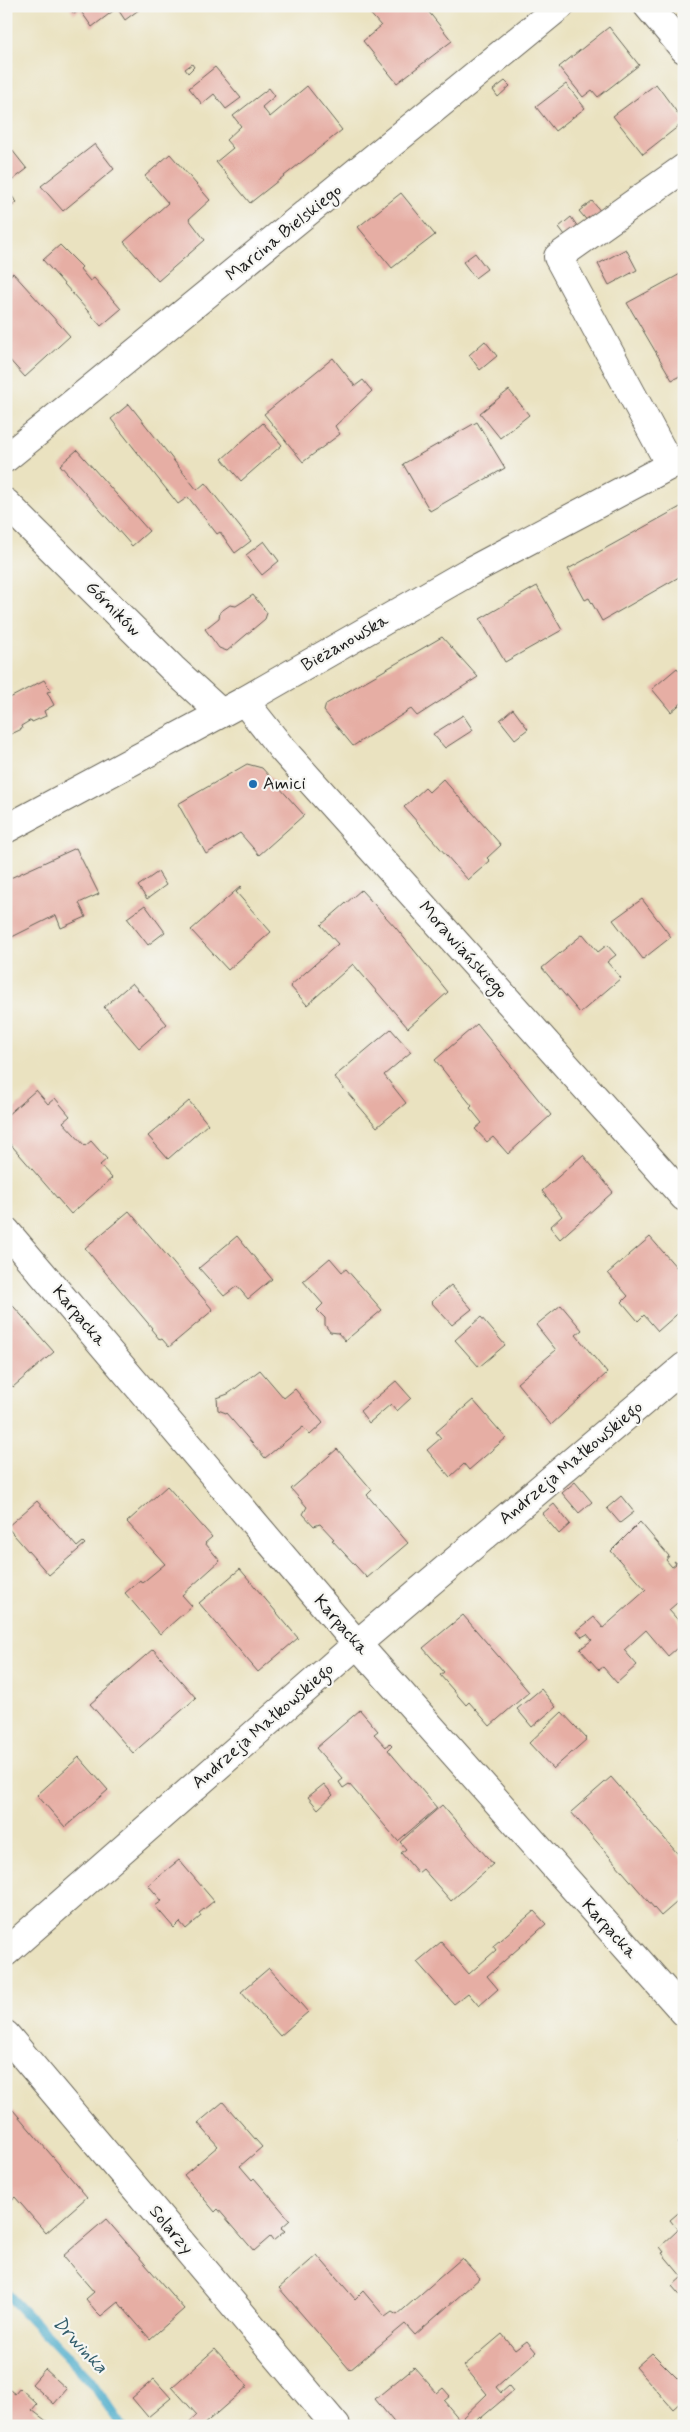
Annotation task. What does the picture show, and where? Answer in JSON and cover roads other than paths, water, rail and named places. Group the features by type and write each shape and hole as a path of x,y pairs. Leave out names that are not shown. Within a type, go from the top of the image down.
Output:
{"street":[{"name":"Marcina Bielskiego","path":"6,458 560,6"},
{"path":"648,6 684,49"},
{"path":"677,461 558,257 684,168"},
{"name":"Bieżanowska","path":"6,829 233,707 467,573 677,461"},
{"name":"Górników","path":"6,503 172,668 233,707"},
{"name":"Morawiańskiego","path":"233,707 290,757 684,1197"},
{"name":"Karpacka","path":"6,1231 357,1644 684,2012"},
{"name":"Andrzeja Małkowskiego","path":"6,1952 357,1644 684,1367"},
{"name":"Solarzy","path":"6,2035 336,2426"}],"waterway":[{"name":"Drwinka","path":"6,2293 90,2380 122,2426"}],"place":[{"name":"Amici","path":"253,784"}]}
